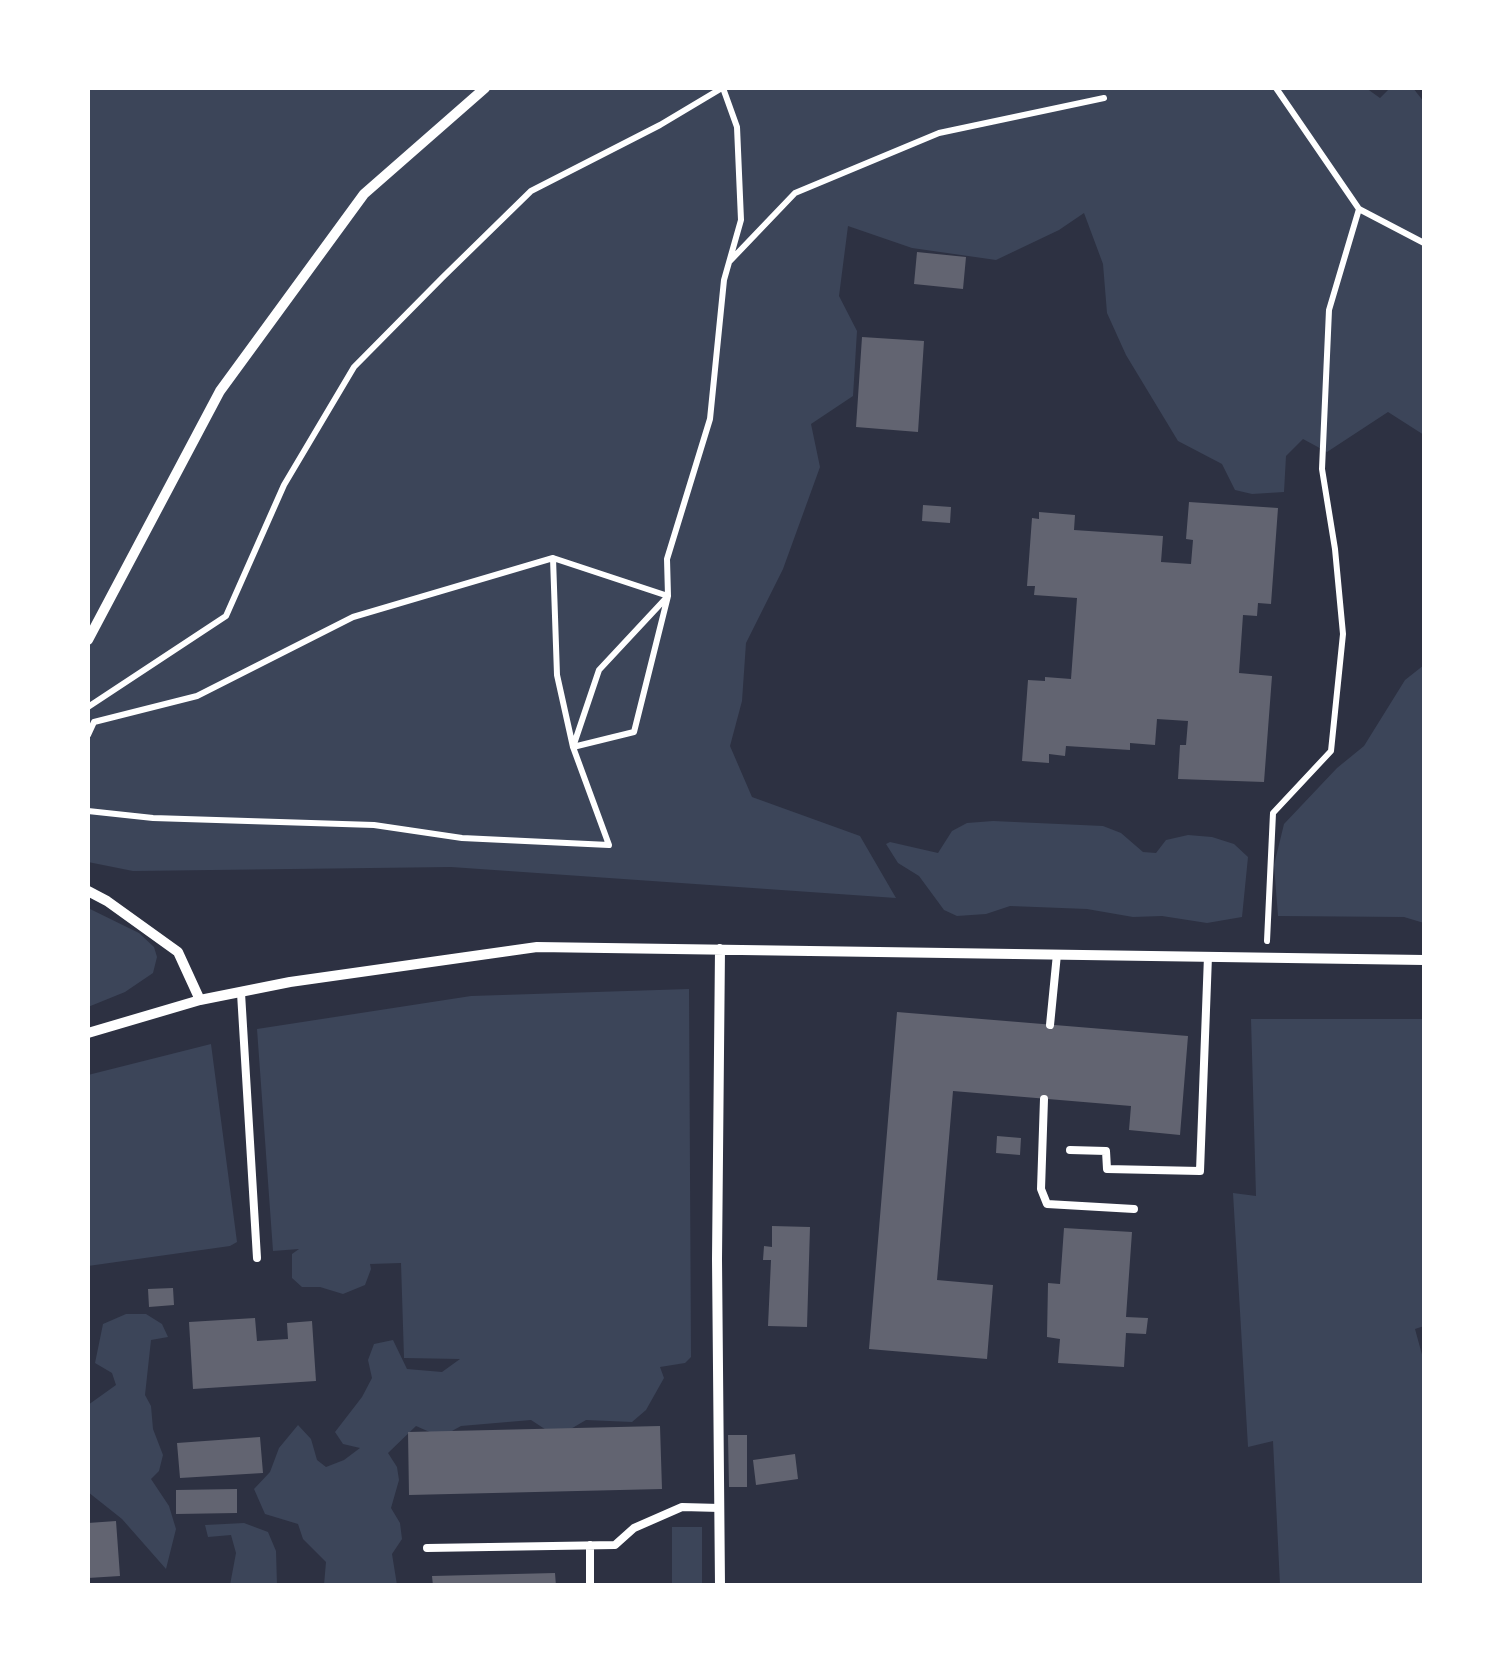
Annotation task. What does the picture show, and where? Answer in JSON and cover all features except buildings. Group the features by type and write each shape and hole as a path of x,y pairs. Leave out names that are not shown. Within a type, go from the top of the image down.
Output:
{"street":[{"path":"88,640 220,391 364,194 486,88"},
{"path":"88,891 178,952 200,1000"},
{"path":"88,1033 200,1000 290,982 537,947 1424,960"},
{"path":"720,949 720,1586"}],"lane":[{"path":"1050,1025 1057,954"},
{"path":"1070,1150 1106,1151 1107,1169 1200,1171 1208,956"},
{"path":"241,993 257,1258"},
{"path":"1044,1099 1040,1189 1047,1204 1134,1209"},
{"path":"427,1548 615,1545 634,1528 682,1507 720,1508"},
{"path":"590,1546 590,1586"}],"path":[{"path":"88,708 226,616 284,485 354,367 480,240 531,191 660,126 722,88 737,127 741,220 724,280 710,418 668,559 668,596 634,732 574,748"},
{"path":"1276,88 1359,209 1424,243"},
{"path":"729,262 795,193 939,132 1104,98"},
{"path":"1266,958 1273,814 1331,752 1343,634 1322,469 1329,310 1359,209"},
{"path":"88,735 94,722 196,696 354,617 553,558 668,596"},
{"path":"88,812 153,818 374,825 462,838 609,845 574,748 557,676 553,558"},
{"path":"574,748 599,670 668,596"}],"shaded area":[{"path":"88,88 1366,88 1380,98 1390,88 1413,88 1424,102 1424,435 1388,412 1327,452 1303,439 1286,456 1284,492 1252,494 1235,490 1222,464 1178,441 1126,355 1107,313 1103,264 1084,213 1059,230 996,260 912,248 848,226 839,296 857,331 853,396 811,424 820,467 783,569 746,643 742,701 730,746 752,797 860,836 896,898 451,867 133,871 88,862"},
{"path":"1424,665 1424,923 1404,917 1278,916 1274,865 1284,824 1337,768 1364,746 1405,680"},
{"path":"967,823 1103,826 1121,833 1143,852 1156,853 1166,840 1188,835 1234,844 1248,857 1242,917 1207,923 1087,909 1010,906 986,914 957,916 944,910 919,876 898,863 886,844 938,853 952,831"},
{"path":"88,908 139,933 154,947 157,957 153,973 125,992 88,1007"},
{"path":"689,989 691,1357 685,1363 660,1367 664,1378 646,1410 632,1422 586,1420 557,1437 531,1420 461,1426 441,1437 416,1426 388,1453 397,1467 399,1480 391,1508 400,1523 402,1539 392,1554 397,1585 324,1585 326,1562 303,1539 298,1524 265,1514 254,1489 270,1472 279,1448 298,1425 311,1439 317,1460 326,1467 360,1448 343,1444 335,1432 372,1378 368,1360 374,1344 393,1340 407,1369 442,1372 460,1359 404,1358 401,1263 370,1264 365,1285 343,1294 320,1287 302,1287 292,1278 292,1254 299,1249 273,1251 257,1029 471,996"},
{"path":"1251,1019 1424,1019 1424,1326 1415,1329 1424,1362 1424,1585 1280,1585 1273,1441 1248,1447 1233,1193 1256,1196"},
{"path":"211,1044 237,1242 88,1266 88,1075"},
{"path":"126,1314 146,1314 162,1324 168,1337 151,1340 145,1395 163,1455 159,1471 151,1479 169,1506 176,1529 166,1569 122,1519 88,1492 88,1405 116,1385 112,1373 95,1363 103,1324"},
{"path":"244,1523 268,1532 276,1551 277,1585 230,1585 236,1553 231,1535 208,1537 205,1525"},
{"path":"672,1527 702,1527 702,1585 672,1585"}]}
